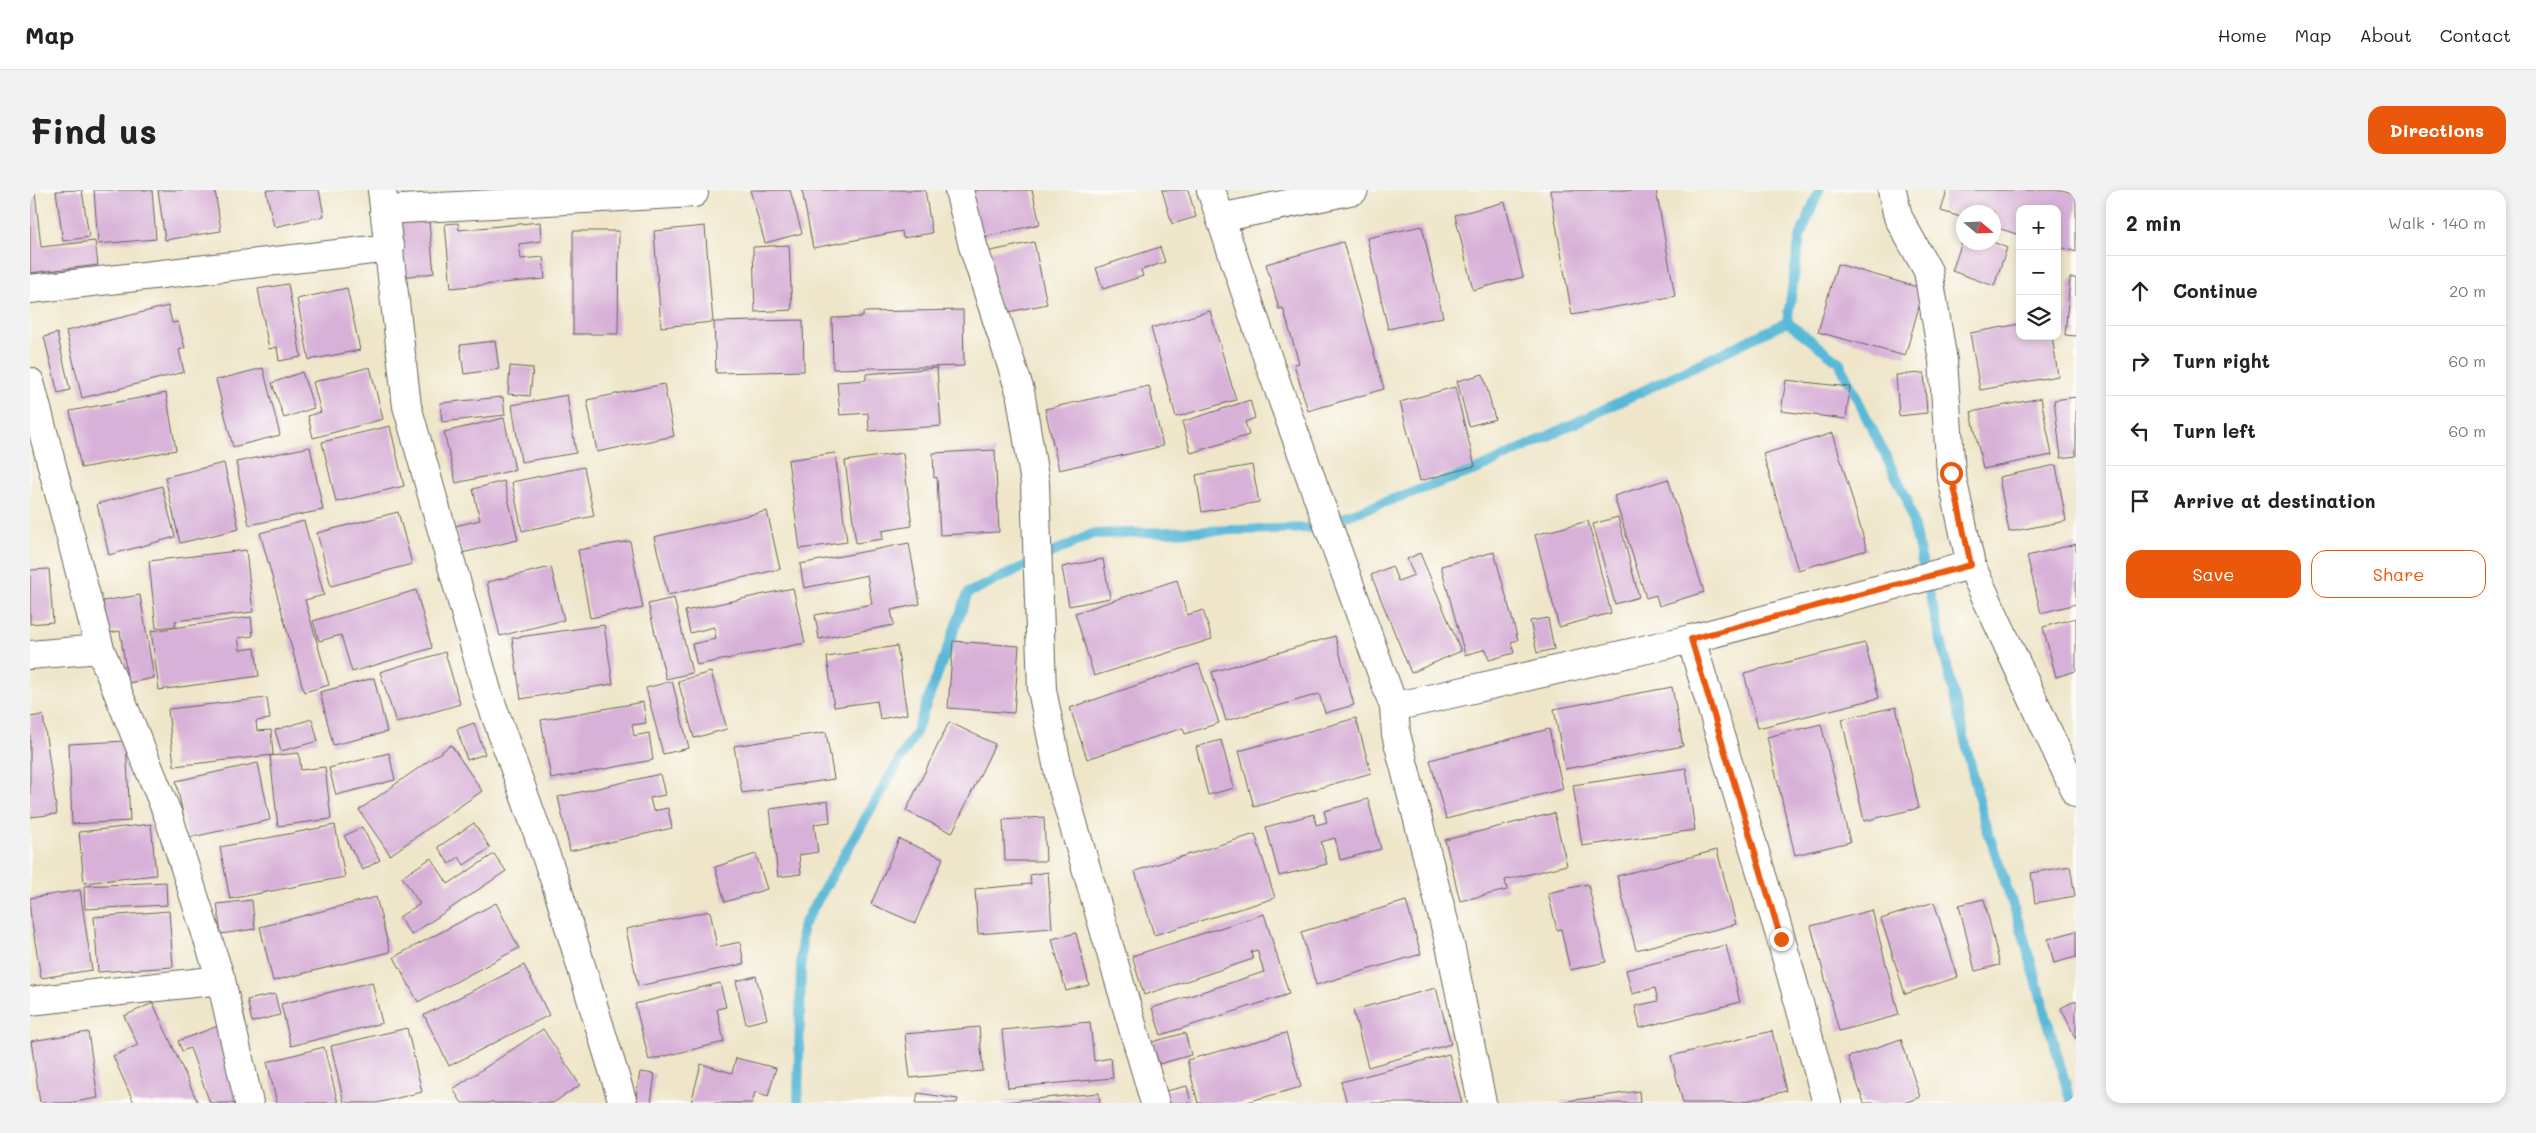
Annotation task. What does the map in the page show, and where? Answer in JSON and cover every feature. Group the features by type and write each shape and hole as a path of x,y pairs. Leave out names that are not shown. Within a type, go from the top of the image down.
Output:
{"street":[{"path":"959,190 973,246 1020,391 1035,483 1042,690 1060,779 1155,1103"},
{"path":"1211,190 1394,707 1396,734 1451,950 1482,1103"},
{"path":"1220,218 1354,190"},
{"path":"1892,190 1898,217 1928,271 1943,361 1951,473 1971,565 2076,793"},
{"path":"623,1103 556,884 488,694 407,406 383,200 694,193"},
{"path":"30,289 390,248"},
{"path":"30,382 100,649 168,815 221,980 249,1103"},
{"path":"1394,707 1691,639 1971,565"},
{"path":"1691,639 1781,939 1827,1103"},
{"path":"30,654 100,649"},
{"path":"30,1001 221,980"}],"building":[{"path":"82,190 89,237 63,241 56,191"},
{"path":"94,190 152,190 156,239 98,244"},
{"path":"158,190 215,190 221,231 165,240"},
{"path":"266,190 319,190 324,216 274,227"},
{"path":"750,190 790,190 802,233 765,243"},
{"path":"802,190 925,190 932,233 903,238 902,231 813,248"},
{"path":"979,190 1032,190 1040,224 980,238 970,192"},
{"path":"1162,190 1188,190 1196,217 1172,224"},
{"path":"1550,190 1656,190 1675,296 1572,315"},
{"path":"1947,190 2062,190 2076,194 2076,252 2061,247 2061,205 2016,205 2016,234 2001,229 2001,205 1956,205 1956,216 1941,211"},
{"path":"30,192 35,192 41,247 95,241 98,265 30,273"},
{"path":"1505,202 1523,277 1473,290 1455,215"},
{"path":"428,212 434,273 402,277 396,215"},
{"path":"540,222 541,241 519,244 521,259 543,257 545,279 451,288 445,224 458,223 459,230"},
{"path":"705,226 713,322 661,327 654,231"},
{"path":"1422,226 1443,317 1388,329 1367,238"},
{"path":"573,231 619,231 618,334 573,334"},
{"path":"1034,242 1047,304 999,314 986,252"},
{"path":"1343,242 1384,389 1308,411 1294,364 1299,363 1283,308 1279,309 1266,264"},
{"path":"789,245 792,310 755,312 753,247"},
{"path":"2001,245 2007,248 1994,286 1952,271 1959,250 2001,250"},
{"path":"1160,247 1165,262 1141,270 1143,276 1103,289 1096,268"},
{"path":"1837,264 1924,289 1905,356 1818,332"},
{"path":"2070,278 2076,278 2076,336 2065,335"},
{"path":"288,284 301,357 279,361 277,347 269,349 258,289"},
{"path":"347,288 360,350 309,360 297,299"},
{"path":"168,306 172,323 178,322 185,348 179,350 184,372 82,398 66,331"},
{"path":"963,310 964,366 833,369 832,318 863,317 863,312"},
{"path":"1210,311 1236,400 1176,417 1151,328"},
{"path":"803,320 804,371 716,373 714,322"},
{"path":"2016,325 2016,340 2053,340 2058,376 1980,390 1970,333"},
{"path":"57,333 70,390 58,393 44,337"},
{"path":"495,341 499,369 464,374 460,345"},
{"path":"510,366 533,368 530,396 508,394"},
{"path":"370,367 383,419 313,438 308,416 321,412 313,382"},
{"path":"263,368 280,435 233,447 216,380"},
{"path":"937,368 941,426 869,431 868,413 840,415 837,382 866,380 866,374"},
{"path":"302,372 314,408 284,418 272,383"},
{"path":"1924,373 1927,413 1899,416 1896,375"},
{"path":"1483,374 1495,419 1469,426 1457,381"},
{"path":"1786,380 1850,387 1846,419 1781,411"},
{"path":"664,384 674,436 597,452 587,400"},
{"path":"1149,386 1163,446 1059,470 1045,409"},
{"path":"1455,387 1475,466 1420,481 1400,402"},
{"path":"166,393 176,450 81,468 70,411"},
{"path":"567,395 576,453 521,462 512,405"},
{"path":"503,397 505,415 442,422 440,403"},
{"path":"2076,397 2076,456 2061,458 2054,400"},
{"path":"2041,398 2052,455 1983,469 1971,412"},
{"path":"1250,400 1255,418 1245,422 1249,435 1191,453 1182,422"},
{"path":"504,418 515,470 456,483 444,432"},
{"path":"390,426 404,486 336,502 322,442"},
{"path":"1833,433 1867,550 1798,570 1763,454"},
{"path":"310,447 323,510 249,525 236,462"},
{"path":"995,450 999,532 940,535 937,477 934,478 933,453"},
{"path":"835,453 847,542 800,549 788,460"},
{"path":"903,453 912,526 882,531 883,539 856,543 845,461"},
{"path":"224,463 239,529 180,543 165,477"},
{"path":"1252,465 1259,502 1202,512 1196,475"},
{"path":"2056,465 2066,521 2009,532 1999,477"},
{"path":"584,467 594,516 522,531 512,482"},
{"path":"1668,479 1704,592 1659,606 1656,595 1646,598 1614,496"},
{"path":"504,481 518,540 462,553 455,526 480,520 473,489"},
{"path":"162,486 175,537 109,555 97,504"},
{"path":"767,511 780,569 668,595 654,537"},
{"path":"398,512 412,564 331,586 317,533"},
{"path":"1618,517 1639,597 1615,604 1593,524"},
{"path":"304,521 324,595 305,600 329,685 304,692 260,533"},
{"path":"1588,521 1611,613 1559,627 1535,535"},
{"path":"630,541 643,608 590,618 578,550"},
{"path":"909,543 920,604 891,610 894,625 819,639 815,615 872,604 867,575 804,588 800,564"},
{"path":"2076,544 2076,604 2041,613 2027,556"},
{"path":"246,550 253,612 175,621 176,626 156,628 149,561"},
{"path":"1494,552 1518,640 1511,642 1514,653 1489,660 1486,649 1465,655 1441,566"},
{"path":"1420,553 1461,651 1411,673 1371,575 1392,566 1398,581 1414,575 1407,559"},
{"path":"1103,559 1110,598 1069,606 1062,567"},
{"path":"551,567 564,620 500,636 487,582"},
{"path":"49,569 53,622 30,624 30,570"},
{"path":"1177,580 1187,615 1203,610 1212,639 1094,676 1075,613"},
{"path":"793,588 805,643 697,665 692,644 716,639 714,627 690,633 685,611"},
{"path":"416,590 432,648 352,672 341,635 319,641 313,621"},
{"path":"140,595 154,678 128,683 120,631 108,633 103,601"},
{"path":"674,598 692,673 666,679 648,604"},
{"path":"251,617 253,636 238,638 240,650 255,648 259,676 159,690 151,631"},
{"path":"1548,618 1554,649 1537,653 1530,621"},
{"path":"2076,618 2076,671 2056,677 2043,627"},
{"path":"604,625 613,684 521,699 512,638"},
{"path":"1335,636 1354,705 1325,713 1319,694 1226,721 1212,672"},
{"path":"953,641 1019,646 1014,713 948,708"},
{"path":"1865,643 1879,698 1758,728 1744,673"},
{"path":"897,646 907,714 880,719 877,701 834,707 827,657"},
{"path":"445,652 460,704 396,723 380,672"},
{"path":"1199,664 1219,723 1185,734 1183,728 1087,759 1070,708"},
{"path":"711,672 727,729 694,738 678,681"},
{"path":"374,678 387,732 333,745 320,692"},
{"path":"672,681 689,748 663,754 646,688"},
{"path":"1672,687 1683,746 1565,769 1554,709"},
{"path":"267,698 270,719 256,721 257,731 271,730 273,755 174,766 168,709"},
{"path":"643,702 646,723 632,725 634,736 649,733 653,760 551,779 541,720"},
{"path":"1896,707 1919,808 1864,821 1842,719"},
{"path":"43,715 57,814 30,817 30,717"},
{"path":"1356,718 1371,773 1254,807 1239,751"},
{"path":"312,719 318,741 281,751 275,730"},
{"path":"949,722 995,744 952,833 906,811"},
{"path":"474,723 485,754 467,760 457,729"},
{"path":"1821,724 1850,842 1795,855 1767,737"},
{"path":"1549,729 1563,789 1446,819 1430,760"},
{"path":"826,732 834,779 742,793 734,746"},
{"path":"1221,740 1234,788 1208,795 1196,747"},
{"path":"126,741 130,821 72,824 69,744"},
{"path":"451,745 482,791 390,855 359,810"},
{"path":"299,753 301,770 325,767 331,819 278,826 270,756"},
{"path":"389,753 395,780 336,795 329,768"},
{"path":"258,763 270,820 188,838 176,781"},
{"path":"1686,768 1695,830 1582,846 1573,785"},
{"path":"660,774 665,795 650,798 653,811 668,808 672,828 570,851 558,797"},
{"path":"1368,799 1381,849 1340,860 1335,838 1321,842 1327,864 1279,876 1266,827 1314,814 1316,825 1327,822 1324,811"},
{"path":"828,801 830,822 814,824 818,852 799,855 801,874 778,877 770,809"},
{"path":"1554,813 1567,865 1505,880 1507,890 1460,901 1445,840"},
{"path":"1044,817 1046,861 1005,861 1003,820"},
{"path":"474,823 490,848 464,865 459,857 449,864 438,847"},
{"path":"151,824 156,875 84,883 79,832"},
{"path":"335,825 345,877 230,899 220,847"},
{"path":"362,827 380,860 363,870 344,836"},
{"path":"1255,834 1275,898 1154,935 1135,871"},
{"path":"899,839 943,858 915,923 871,904"},
{"path":"1717,850 1736,924 1636,950 1617,876"},
{"path":"494,854 506,871 411,935 399,917 420,904 402,877 431,858 448,884"},
{"path":"756,854 767,889 725,902 715,867"},
{"path":"2070,866 2075,896 2035,903 2031,873"},
{"path":"1048,872 1052,928 978,934 975,889 1031,884 1030,875"},
{"path":"166,882 167,905 85,909 84,886"},
{"path":"1588,884 1606,962 1570,970 1561,929 1557,930 1548,893"},
{"path":"80,890 92,970 41,978 30,911 30,898"},
{"path":"376,897 390,952 273,981 260,927"},
{"path":"1984,899 2000,965 1975,971 1959,905"},
{"path":"252,900 255,929 221,934 217,904"},
{"path":"1406,901 1421,954 1316,985 1301,932"},
{"path":"1934,902 1958,977 1905,994 1881,919"},
{"path":"496,903 519,948 418,1002 394,957"},
{"path":"1872,910 1899,1015 1839,1031 1811,926"},
{"path":"169,911 173,967 98,972 94,917"},
{"path":"710,911 717,947 740,942 744,964 638,986 626,929"},
{"path":"1264,914 1289,994 1161,1035 1152,1008 1264,972 1257,950 1251,952 1253,959 1144,995 1132,956"},
{"path":"2076,931 2076,957 2054,963 2048,939"},
{"path":"1076,933 1089,985 1066,991 1052,939"},
{"path":"1726,945 1740,1002 1640,1028 1635,1006 1658,1001 1655,988 1632,994 1626,970"},
{"path":"524,965 549,1015 449,1066 424,1015"},
{"path":"756,976 767,1019 746,1024 736,981"},
{"path":"372,982 382,1023 291,1046 281,1004"},
{"path":"720,983 726,1007 717,1009 724,1042 649,1060 635,1004"},
{"path":"1436,988 1451,1044 1368,1067 1353,1010"},
{"path":"275,994 280,1015 252,1022 247,1000"},
{"path":"2076,1000 2076,1039 2061,1008"},
{"path":"153,1003 198,1103 134,1103 113,1056 138,1045 124,1016"},
{"path":"1090,1022 1094,1061 1111,1058 1113,1078 1008,1088 1002,1030"},
{"path":"218,1026 245,1103 210,1103 190,1048 182,1051 178,1041"},
{"path":"979,1027 983,1071 910,1078 905,1034"},
{"path":"407,1028 422,1092 377,1103 344,1103 331,1046"},
{"path":"543,1029 580,1085 553,1103 494,1103 492,1101 489,1103 462,1103 453,1089"},
{"path":"1772,1031 1786,1091 1738,1103 1683,1103 1671,1056"},
{"path":"88,1032 98,1098 68,1103 40,1103 31,1041"},
{"path":"1185,1033 1191,1055 1159,1064 1152,1042"},
{"path":"1286,1033 1301,1087 1243,1103 1198,1103 1187,1060"},
{"path":"1901,1039 1920,1097 1904,1103 1864,1103 1848,1057"},
{"path":"324,1047 338,1103 277,1103 267,1062"},
{"path":"1449,1054 1462,1103 1347,1103 1341,1082"},
{"path":"736,1058 776,1068 768,1096 755,1092 752,1103 691,1103 701,1064 732,1073"},
{"path":"640,1072 655,1074 651,1103 635,1103"},
{"path":"1187,1086 1191,1103 1169,1103 1166,1091"},
{"path":"1639,1091 1640,1103 1560,1103 1560,1102"},
{"path":"918,1093 958,1099 957,1103 916,1103"},
{"path":"1099,1093 1100,1103 1001,1102"}],"waterway":[{"path":"1819,190 1800,237 1787,322 1839,362 1907,499 1984,820 2024,938 2071,1103"},
{"path":"798,1103 802,927 916,732 968,593 1092,534 1312,528 1481,468 1787,322"}],"route":[{"path":"1781,939 1691,639 1971,565 1951,473"}]}
